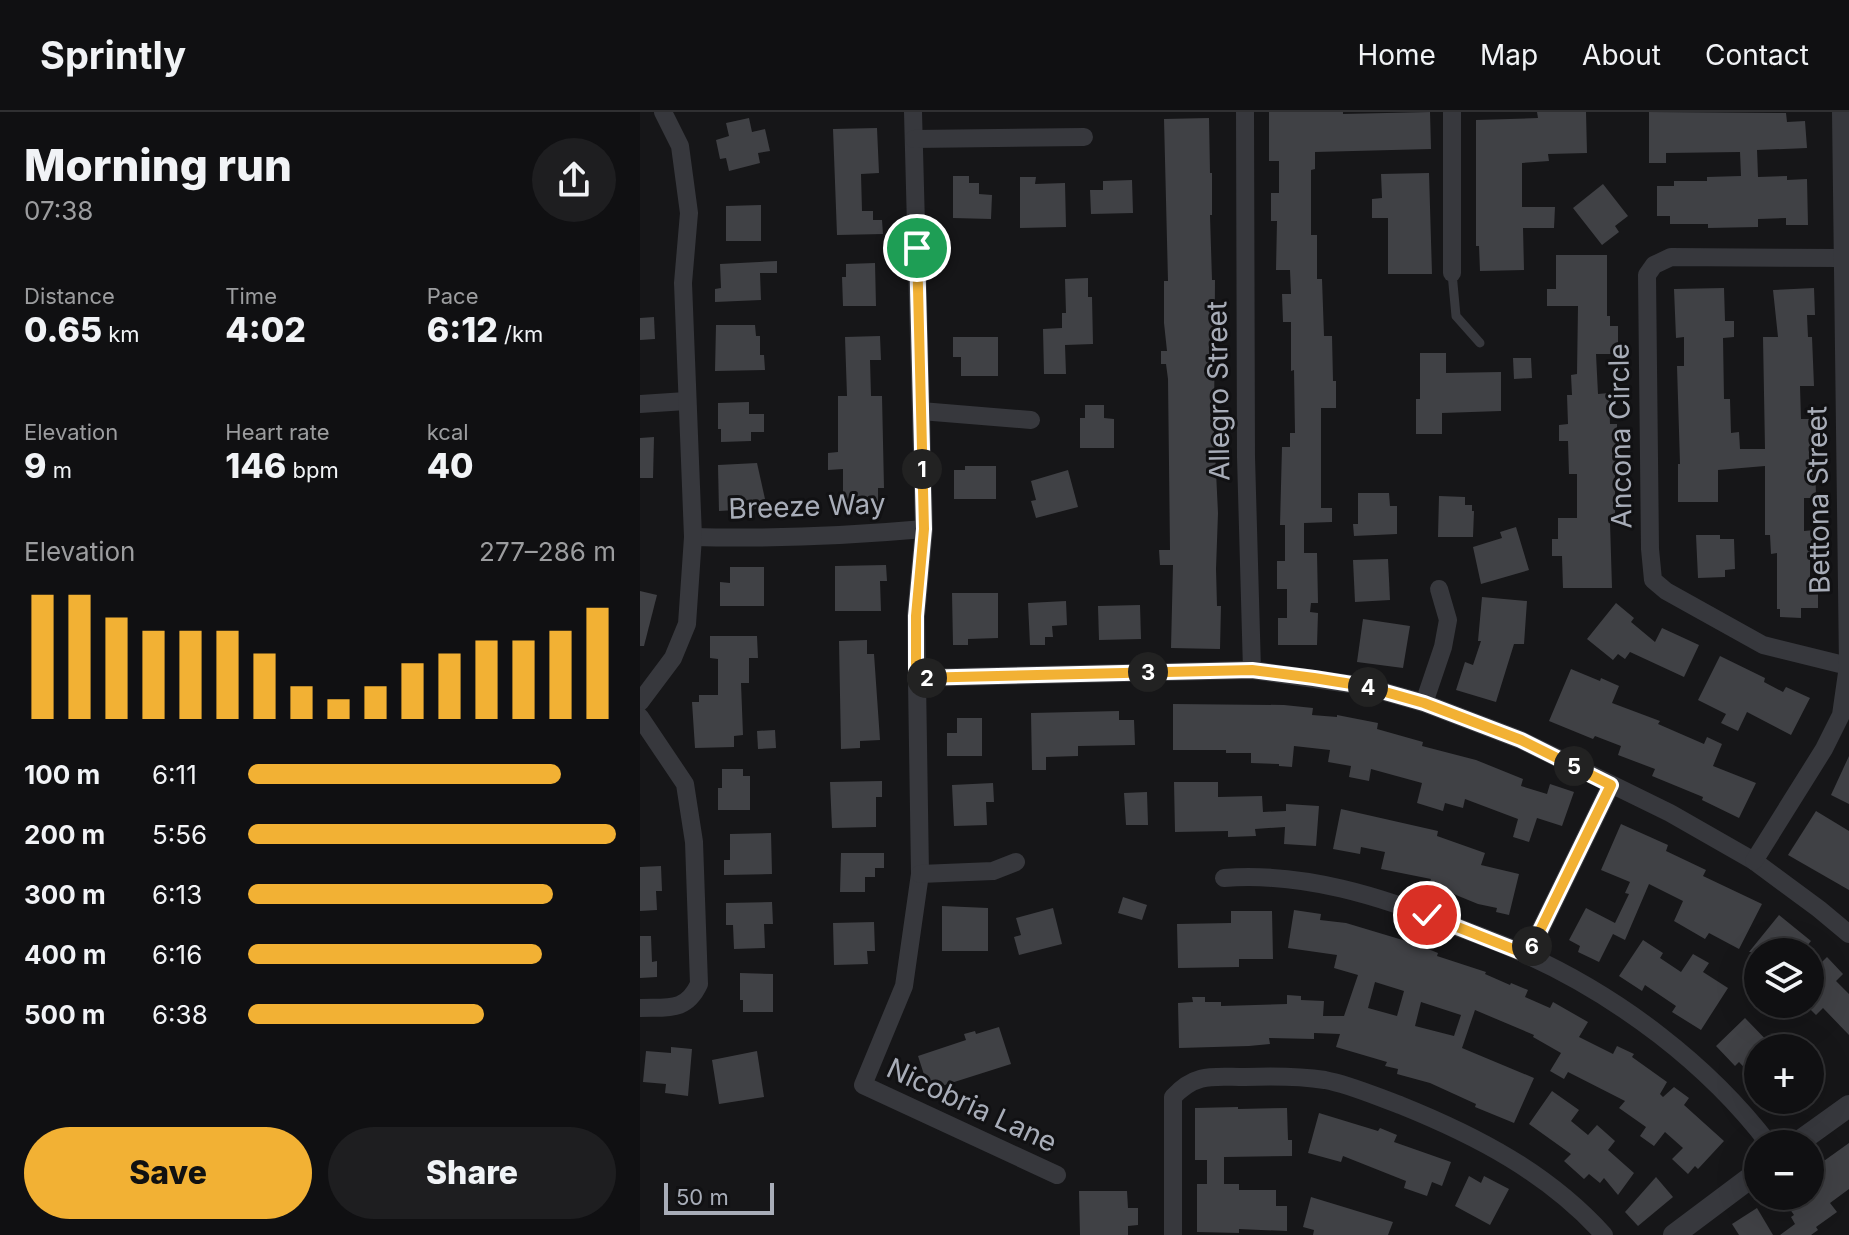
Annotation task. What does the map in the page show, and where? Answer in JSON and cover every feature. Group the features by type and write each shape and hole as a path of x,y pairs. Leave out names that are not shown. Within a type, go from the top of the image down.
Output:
{"street":[{"path":"640,702 673,658 687,624 693,537 683,283 689,213 680,146 663,112"},
{"path":"913,112 924,529 916,616 920,874 993,871 1016,862"},
{"name":"Allegro Street","path":"1245,112 1246,457 1252,670"},
{"path":"1452,112 1452,273"},
{"name":"Bettona Street","path":"1754,861 1824,749 1841,715 1848,666 1841,112"},
{"path":"914,139 1084,137"},
{"name":"Ancona Circle","path":"1841,258 1671,257 1654,265 1647,275 1650,549 1653,580 1666,591 1763,645 1848,666"},
{"path":"640,404 686,401"},
{"path":"921,411 1031,420"},
{"name":"Breeze Way","path":"693,537 826,537 924,529"},
{"path":"1424,703 1443,647 1448,620 1439,589"},
{"path":"916,678 1252,670 1364,686 1424,703 1521,740 1670,813 1754,861 1849,934"},
{"path":"640,717 685,784 694,842 699,984 692,999 676,1007 640,1008"},
{"path":"1528,955 1611,785"},
{"name":"Nicobria Lane","path":"920,874 904,986 863,1085 1057,1175"},
{"path":"1224,878 1256,876 1352,890 1427,915 1528,955 1605,997 1671,1046 1741,1108 1758,1130"},
{"path":"1173,1235 1173,1097 1185,1084 1200,1078 1276,1076 1324,1080 1352,1087 1429,1117 1495,1148 1545,1179 1604,1235"},
{"path":"1816,1130 1849,1106"},
{"path":"1674,1235 1744,1182"}],"lane":[{"path":"1452,273 1456,316 1480,343"}],"building":[{"path":"1269,112 1430,112 1431,149 1315,152 1315,169 1311,170 1311,235 1317,235 1317,279 1322,279 1324,336 1332,336 1333,381 1336,381 1336,408 1321,408 1321,508 1332,508 1332,522 1304,523 1304,553 1317,553 1318,603 1311,603 1310,612 1318,613 1317,645 1278,645 1278,618 1287,618 1287,589 1277,589 1277,561 1285,561 1285,525 1280,525 1282,447 1290,447 1290,433 1295,433 1294,370 1291,371 1291,322 1283,322 1282,294 1291,294 1290,270 1276,270 1277,221 1271,221 1271,193 1279,193 1279,161 1269,161"},
{"path":"1537,112 1586,112 1587,153 1548,154 1549,161 1522,163 1522,207 1555,207 1554,228 1523,228 1524,270 1480,271 1479,246 1476,246 1476,120 1538,118"},
{"path":"1649,112 1786,113 1787,122 1805,121 1807,148 1757,150 1758,177 1807,179 1808,225 1786,225 1786,218 1758,219 1758,227 1708,228 1708,224 1670,224 1670,216 1657,216 1657,186 1674,186 1674,181 1707,181 1707,177 1741,176 1740,152 1666,153 1666,163 1649,163"},
{"path":"749,118 752,132 765,129 770,151 758,153 760,163 729,171 726,158 720,159 716,140 729,136 726,123"},
{"path":"1209,118 1212,280 1215,280 1214,430 1220,649 1171,648 1173,565 1160,565 1159,550 1170,550 1168,379 1166,364 1161,364 1161,351 1167,351 1164,281 1168,281 1164,119"},
{"path":"877,128 879,173 861,174 862,211 873,211 873,220 882,220 883,234 837,235 833,129"},
{"path":"1429,173 1432,274 1388,274 1388,218 1372,218 1372,199 1382,198 1381,174"},
{"path":"953,176 969,176 969,183 979,183 979,194 992,195 991,219 953,218"},
{"path":"1020,177 1036,177 1035,184 1065,183 1066,227 1020,228"},
{"path":"1132,180 1133,213 1091,214 1090,190 1103,190 1103,181"},
{"path":"1603,184 1628,216 1615,226 1619,232 1602,245 1573,208"},
{"path":"761,205 761,241 726,241 726,206"},
{"path":"1556,255 1607,255 1607,316 1610,316 1610,326 1618,326 1618,354 1596,354 1598,394 1609,393 1610,424 1617,424 1617,438 1620,437 1620,473 1615,473 1615,522 1610,522 1612,588 1563,588 1562,556 1552,556 1552,539 1558,539 1558,518 1577,518 1577,474 1569,474 1568,441 1559,441 1559,425 1568,424 1567,395 1572,395 1571,375 1577,374 1578,306 1547,306 1547,289 1556,289"},
{"path":"777,261 777,273 760,273 761,300 715,302 715,289 721,288 720,264"},
{"path":"875,263 876,306 843,306 842,277 846,277 846,264"},
{"path":"1088,278 1088,297 1092,297 1093,344 1065,345 1066,374 1044,374 1043,329 1062,328 1062,313 1066,313 1065,279"},
{"path":"1724,288 1725,321 1734,321 1734,337 1723,338 1724,399 1730,399 1731,433 1739,432 1740,449 1765,449 1763,337 1778,337 1773,290 1814,288 1815,315 1807,315 1808,337 1812,337 1814,386 1800,386 1801,419 1811,419 1811,449 1815,449 1816,498 1804,498 1804,531 1815,530 1815,553 1810,553 1810,580 1818,580 1818,608 1801,608 1801,618 1780,617 1780,609 1777,609 1777,553 1771,554 1770,535 1765,535 1765,466 1718,470 1718,502 1678,502 1677,366 1684,366 1684,337 1676,338 1674,289"},
{"path":"654,317 655,339 640,340 640,318"},
{"path":"716,325 755,325 756,336 760,336 760,355 764,355 765,370 715,371"},
{"path":"880,336 881,360 870,360 871,396 882,396 884,488 878,488 878,502 843,502 843,469 828,470 828,453 838,452 838,396 847,396 845,337"},
{"path":"953,337 998,337 998,376 961,376 961,357 953,357"},
{"path":"1420,353 1446,353 1446,373 1501,372 1501,411 1442,413 1442,434 1416,434"},
{"path":"1513,358 1531,358 1532,378 1514,379"},
{"path":"749,402 749,414 764,414 764,432 751,432 751,441 721,442 718,403"},
{"path":"1085,405 1104,405 1104,418 1114,419 1114,448 1080,448 1080,418 1085,418"},
{"path":"654,437 653,478 640,478 640,438"},
{"path":"757,463 767,508 719,511 718,465"},
{"path":"965,466 996,466 996,499 954,499 954,470 965,470"},
{"path":"1068,470 1078,507 1036,518 1031,501 1036,500 1031,481"},
{"path":"1358,493 1389,493 1390,506 1397,506 1397,534 1354,536 1353,524 1358,524"},
{"path":"1439,496 1465,497 1465,505 1472,505 1473,537 1438,537"},
{"path":"1516,527 1529,570 1481,584 1473,547 1502,538 1500,532"},
{"path":"1696,535 1720,535 1720,539 1734,539 1735,569 1725,570 1725,577 1698,578"},
{"path":"1388,559 1390,600 1355,602 1353,560"},
{"path":"886,565 887,581 880,581 881,611 835,611 835,566"},
{"path":"730,567 764,567 764,606 720,606 720,582 730,583"},
{"path":"640,591 657,595 644,646 640,646"},
{"path":"952,593 998,593 998,638 968,639 968,645 953,645"},
{"path":"1482,597 1527,601 1524,644 1514,644 1496,702 1456,690 1465,662 1473,665 1481,641 1478,641"},
{"path":"1066,601 1067,625 1052,626 1053,637 1045,637 1045,645 1030,645 1028,603"},
{"path":"1616,603 1634,618 1631,622 1655,642 1662,628 1699,645 1684,677 1630,652 1625,659 1618,654 1613,660 1587,639"},
{"path":"1140,605 1141,639 1099,640 1098,606"},
{"path":"1363,619 1410,626 1403,668 1357,662"},
{"path":"710,636 757,636 758,658 749,658 749,683 741,683 743,735 734,736 734,747 695,748 692,702 699,702 699,695 718,695 718,659 710,658"},
{"path":"867,640 867,654 874,654 880,740 860,741 860,748 841,749 839,641"},
{"path":"1720,656 1765,678 1764,682 1783,692 1786,687 1810,698 1791,735 1747,712 1738,731 1721,723 1726,714 1698,700"},
{"path":"1571,669 1619,686 1612,703 1660,721 1658,724 1704,744 1707,737 1722,744 1713,766 1756,783 1739,818 1702,800 1703,797 1652,776 1655,769 1618,755 1621,746 1595,736 1593,739 1549,721"},
{"path":"1173,704 1313,708 1312,715 1337,715 1378,723 1377,729 1423,742 1422,746 1476,760 1523,779 1521,786 1547,794 1550,784 1574,792 1562,826 1537,818 1529,842 1513,837 1518,819 1465,799 1463,808 1445,803 1443,811 1417,803 1422,783 1371,769 1369,781 1349,777 1351,766 1328,762 1330,750 1294,746 1292,767 1251,763 1251,753 1173,750"},
{"path":"1119,711 1119,720 1134,720 1135,745 1078,746 1078,756 1046,757 1046,770 1032,770 1031,713"},
{"path":"957,718 982,718 982,756 947,756 947,733 957,733"},
{"path":"775,730 776,748 758,749 757,731"},
{"path":"1849,756 1849,804 1831,795"},
{"path":"722,769 743,769 743,776 750,776 750,810 718,810"},
{"path":"882,781 882,797 876,797 876,827 832,828 830,782"},
{"path":"1174,782 1218,782 1218,797 1262,796 1263,812 1286,811 1286,804 1319,806 1316,846 1284,844 1285,827 1255,829 1256,836 1228,837 1228,831 1175,832"},
{"path":"993,783 994,802 986,802 987,825 954,826 952,785"},
{"path":"1147,792 1148,825 1126,825 1124,793"},
{"path":"1341,809 1438,831 1437,836 1485,853 1481,865 1519,874 1509,915 1429,884 1431,879 1381,869 1385,852 1361,847 1360,854 1333,849"},
{"path":"1816,811 1849,831 1849,890 1788,855"},
{"path":"1621,824 1668,845 1666,851 1706,870 1703,876 1762,904 1739,949 1709,933 1705,939 1674,921 1683,901 1649,884 1625,940 1613,934 1599,962 1578,952 1580,946 1569,940 1586,908 1615,923 1629,894 1625,893 1630,882 1601,870"},
{"path":"771,833 772,874 724,875 724,860 730,860 730,834"},
{"path":"841,853 884,853 884,868 875,868 875,877 865,877 865,892 840,892"},
{"path":"661,866 662,891 656,891 657,910 640,911 640,867"},
{"path":"1123,897 1147,905 1142,920 1118,913"},
{"path":"772,902 773,924 764,924 765,948 734,949 733,925 726,925 726,903"},
{"path":"942,906 988,908 988,951 942,951"},
{"path":"1053,908 1062,944 1019,955 1014,937 1021,935 1016,918"},
{"path":"1294,910 1321,914 1320,920 1346,923 1416,944 1438,953 1437,956 1528,990 1525,997 1550,1008 1553,1002 1588,1022 1579,1037 1613,1054 1617,1046 1634,1054 1632,1057 1667,1082 1660,1094 1663,1097 1674,1087 1689,1098 1684,1105 1724,1141 1698,1169 1695,1166 1688,1174 1672,1159 1683,1148 1665,1132 1654,1146 1640,1136 1646,1127 1619,1108 1625,1101 1568,1072 1564,1079 1550,1071 1561,1053 1534,1035 1475,1010 1462,1048 1534,1078 1514,1123 1430,1083 1397,1074 1398,1069 1385,1066 1387,1062 1336,1047 1340,1034 1314,1033 1314,1039 1269,1038 1270,1044 1249,1046 1179,1048 1178,1003 1193,1002 1192,997 1205,997 1205,1002 1221,1002 1221,1006 1287,1004 1287,995 1301,996 1301,1000 1324,1001 1323,1016 1344,1016 1358,975 1334,968 1337,955 1288,948","holes":["1375,982 1404,991 1397,1016 1368,1008","1421,1002 1461,1015 1454,1036 1415,1026"]},
{"path":"1231,911 1272,911 1273,959 1239,959 1239,967 1178,968 1177,924 1231,923"},
{"path":"1779,915 1807,938 1760,938"},
{"path":"874,922 875,951 867,951 868,964 834,965 833,923"},
{"path":"640,936 651,936 652,962 657,961 657,977 640,978"},
{"path":"1643,940 1663,953 1660,958 1681,972 1693,954 1709,963 1703,972 1728,988 1701,1030 1672,1012 1676,1006 1645,985 1642,991 1619,976"},
{"path":"1827,957 1843,974 1836,981 1849,994 1849,1035 1824,1009 1824,960"},
{"path":"740,973 773,974 773,1012 743,1012"},
{"path":"1745,1018 1760,1034 1744,1034 1744,1067 1739,1062 1735,1066 1716,1046"},
{"path":"999,1027 1011,1064 929,1090 918,1056 966,1040 964,1034"},
{"path":"671,1047 692,1049 688,1096 665,1093 666,1084 643,1082 646,1051 671,1053"},
{"path":"757,1051 764,1097 719,1104 712,1060"},
{"path":"1552,1091 1579,1110 1571,1121 1588,1135 1597,1125 1615,1141 1608,1150 1634,1173 1618,1195 1604,1178 1600,1183 1589,1174 1584,1179 1564,1161 1571,1154 1529,1124"},
{"path":"1195,1108 1287,1108 1292,1156 1224,1157 1224,1184 1239,1184 1239,1190 1276,1190 1276,1206 1287,1206 1287,1231 1239,1229 1239,1233 1197,1232 1197,1184 1207,1184 1207,1160 1195,1160"},
{"path":"1319,1113 1378,1131 1380,1128 1397,1135 1394,1142 1451,1162 1442,1186 1432,1182 1427,1196 1404,1188 1406,1181 1343,1156 1341,1162 1308,1153"},
{"path":"1849,1143 1849,1189 1830,1203 1837,1212 1816,1227 1818,1230 1811,1235 1780,1235 1795,1224 1791,1210 1824,1210 1824,1161"},
{"path":"1469,1176 1481,1183 1484,1176 1509,1189 1490,1225 1455,1206"},
{"path":"1656,1177 1673,1197 1638,1226 1625,1212"},
{"path":"1079,1191 1127,1191 1128,1208 1138,1208 1138,1225 1128,1226 1128,1235 1080,1235"},
{"path":"1311,1197 1393,1222 1388,1235 1313,1235 1314,1230 1303,1227"},
{"path":"1758,1210 1773,1235 1739,1235 1732,1224"}],"route":[{"path":"917,248 924,529 916,616 916,678 1252,670 1314,678 1364,686 1424,703 1521,740 1611,785 1528,955 1427,915"}]}
